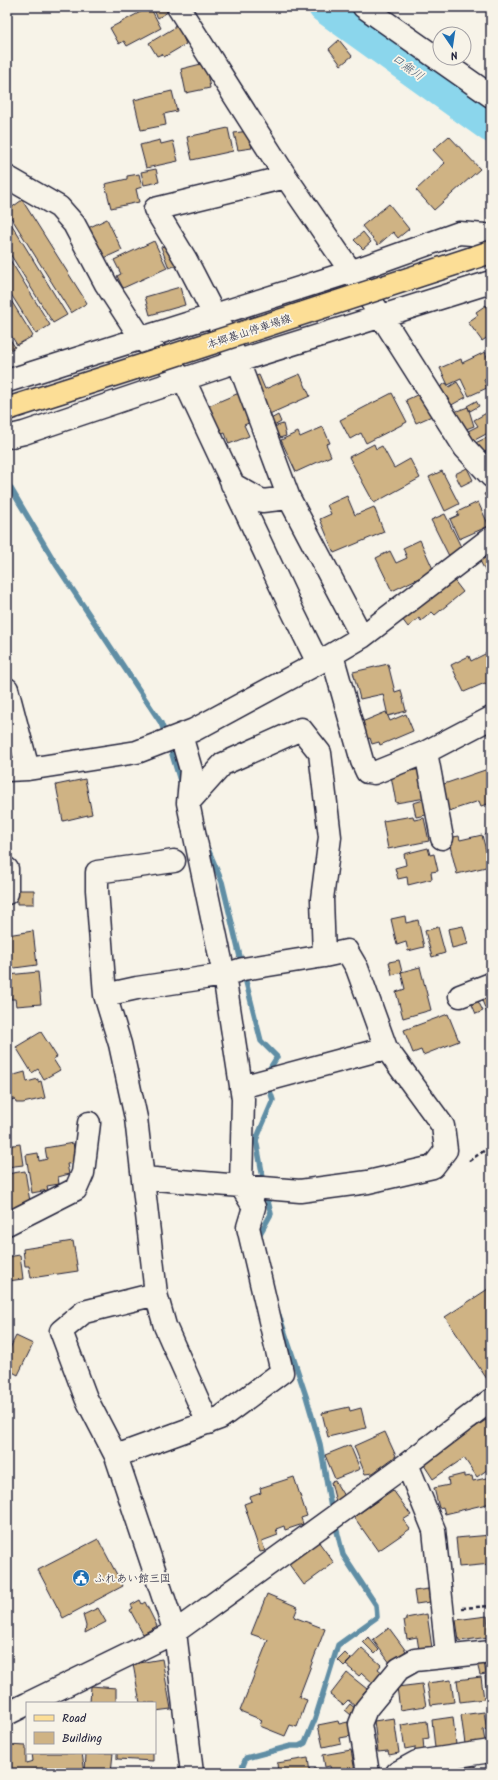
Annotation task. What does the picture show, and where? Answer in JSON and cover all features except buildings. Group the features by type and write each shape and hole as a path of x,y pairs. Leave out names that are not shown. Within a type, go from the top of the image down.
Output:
{"main road":[{"name":"本郷基山停車場線","path":"7,409 491,251"}],"street":[{"path":"178,7 286,177 382,317 465,448 491,476"},
{"path":"364,7 491,96"},
{"path":"7,177 59,207 74,224 106,284 141,338 184,380 232,484 325,659 367,772 374,773 426,752 491,718"},
{"path":"286,177 155,209 186,260 238,361 289,498 362,637"},
{"path":"7,380 350,272 459,233 484,235 491,251"},
{"path":"7,437 24,433 238,361 491,282"},
{"path":"232,484 262,501 289,498"},
{"path":"7,689 17,770 137,752 194,730 325,659 362,637 491,538"},
{"path":"188,803 223,764 301,729 320,753 330,837 322,899 324,956"},
{"path":"116,1456 220,1418 282,1372 248,1227 254,1208 241,1186 241,1086 224,975 188,803 191,770 181,735"},
{"path":"426,752 442,838"},
{"path":"174,861 97,872 97,890 105,995 120,1044 136,1118 156,1294 165,1326 208,1422"},
{"path":"7,869 7,892"},
{"path":"105,995 137,988 224,975 243,969 348,951 357,968 386,1048 443,1126 446,1150 433,1167 368,1182 300,1191 143,1178"},
{"path":"460,996 491,984"},
{"path":"241,1086 386,1048"},
{"path":"7,1224 76,1189 80,1183 83,1173 89,1122"},
{"path":"156,1294 84,1312 61,1331 86,1398 116,1456 176,1632 192,1773"},
{"path":"32,1702 176,1632 407,1464 491,1400"},
{"path":"407,1464 434,1530 448,1656"},
{"path":"368,1773 360,1724 366,1709 399,1669 415,1660 491,1652"},
{"path":"7,1714 26,1705"},
{"path":"396,1773 417,1762 491,1751"}],"path":[{"path":"469,1161 491,1146"},
{"path":"443,1610 491,1606"}],"waterway":[{"name":"口無川","path":"324,7 491,127"},
{"path":"7,482 57,566 161,723 166,736"},
{"path":"169,744 181,784"},
{"path":"208,849 222,882 242,965"},
{"path":"244,974 261,1041 277,1057 267,1073"},
{"path":"264,1183 256,1140 273,1100 268,1085"},
{"path":"257,1239 271,1214 266,1193"},
{"path":"279,1315 320,1444 332,1513"},
{"path":"240,1773 246,1758 291,1746 299,1746 305,1743 315,1719 338,1645 377,1617 376,1605 343,1555 335,1523"}],"place":[{"name":"ふれあい館三国","path":"81,1578"}]}
